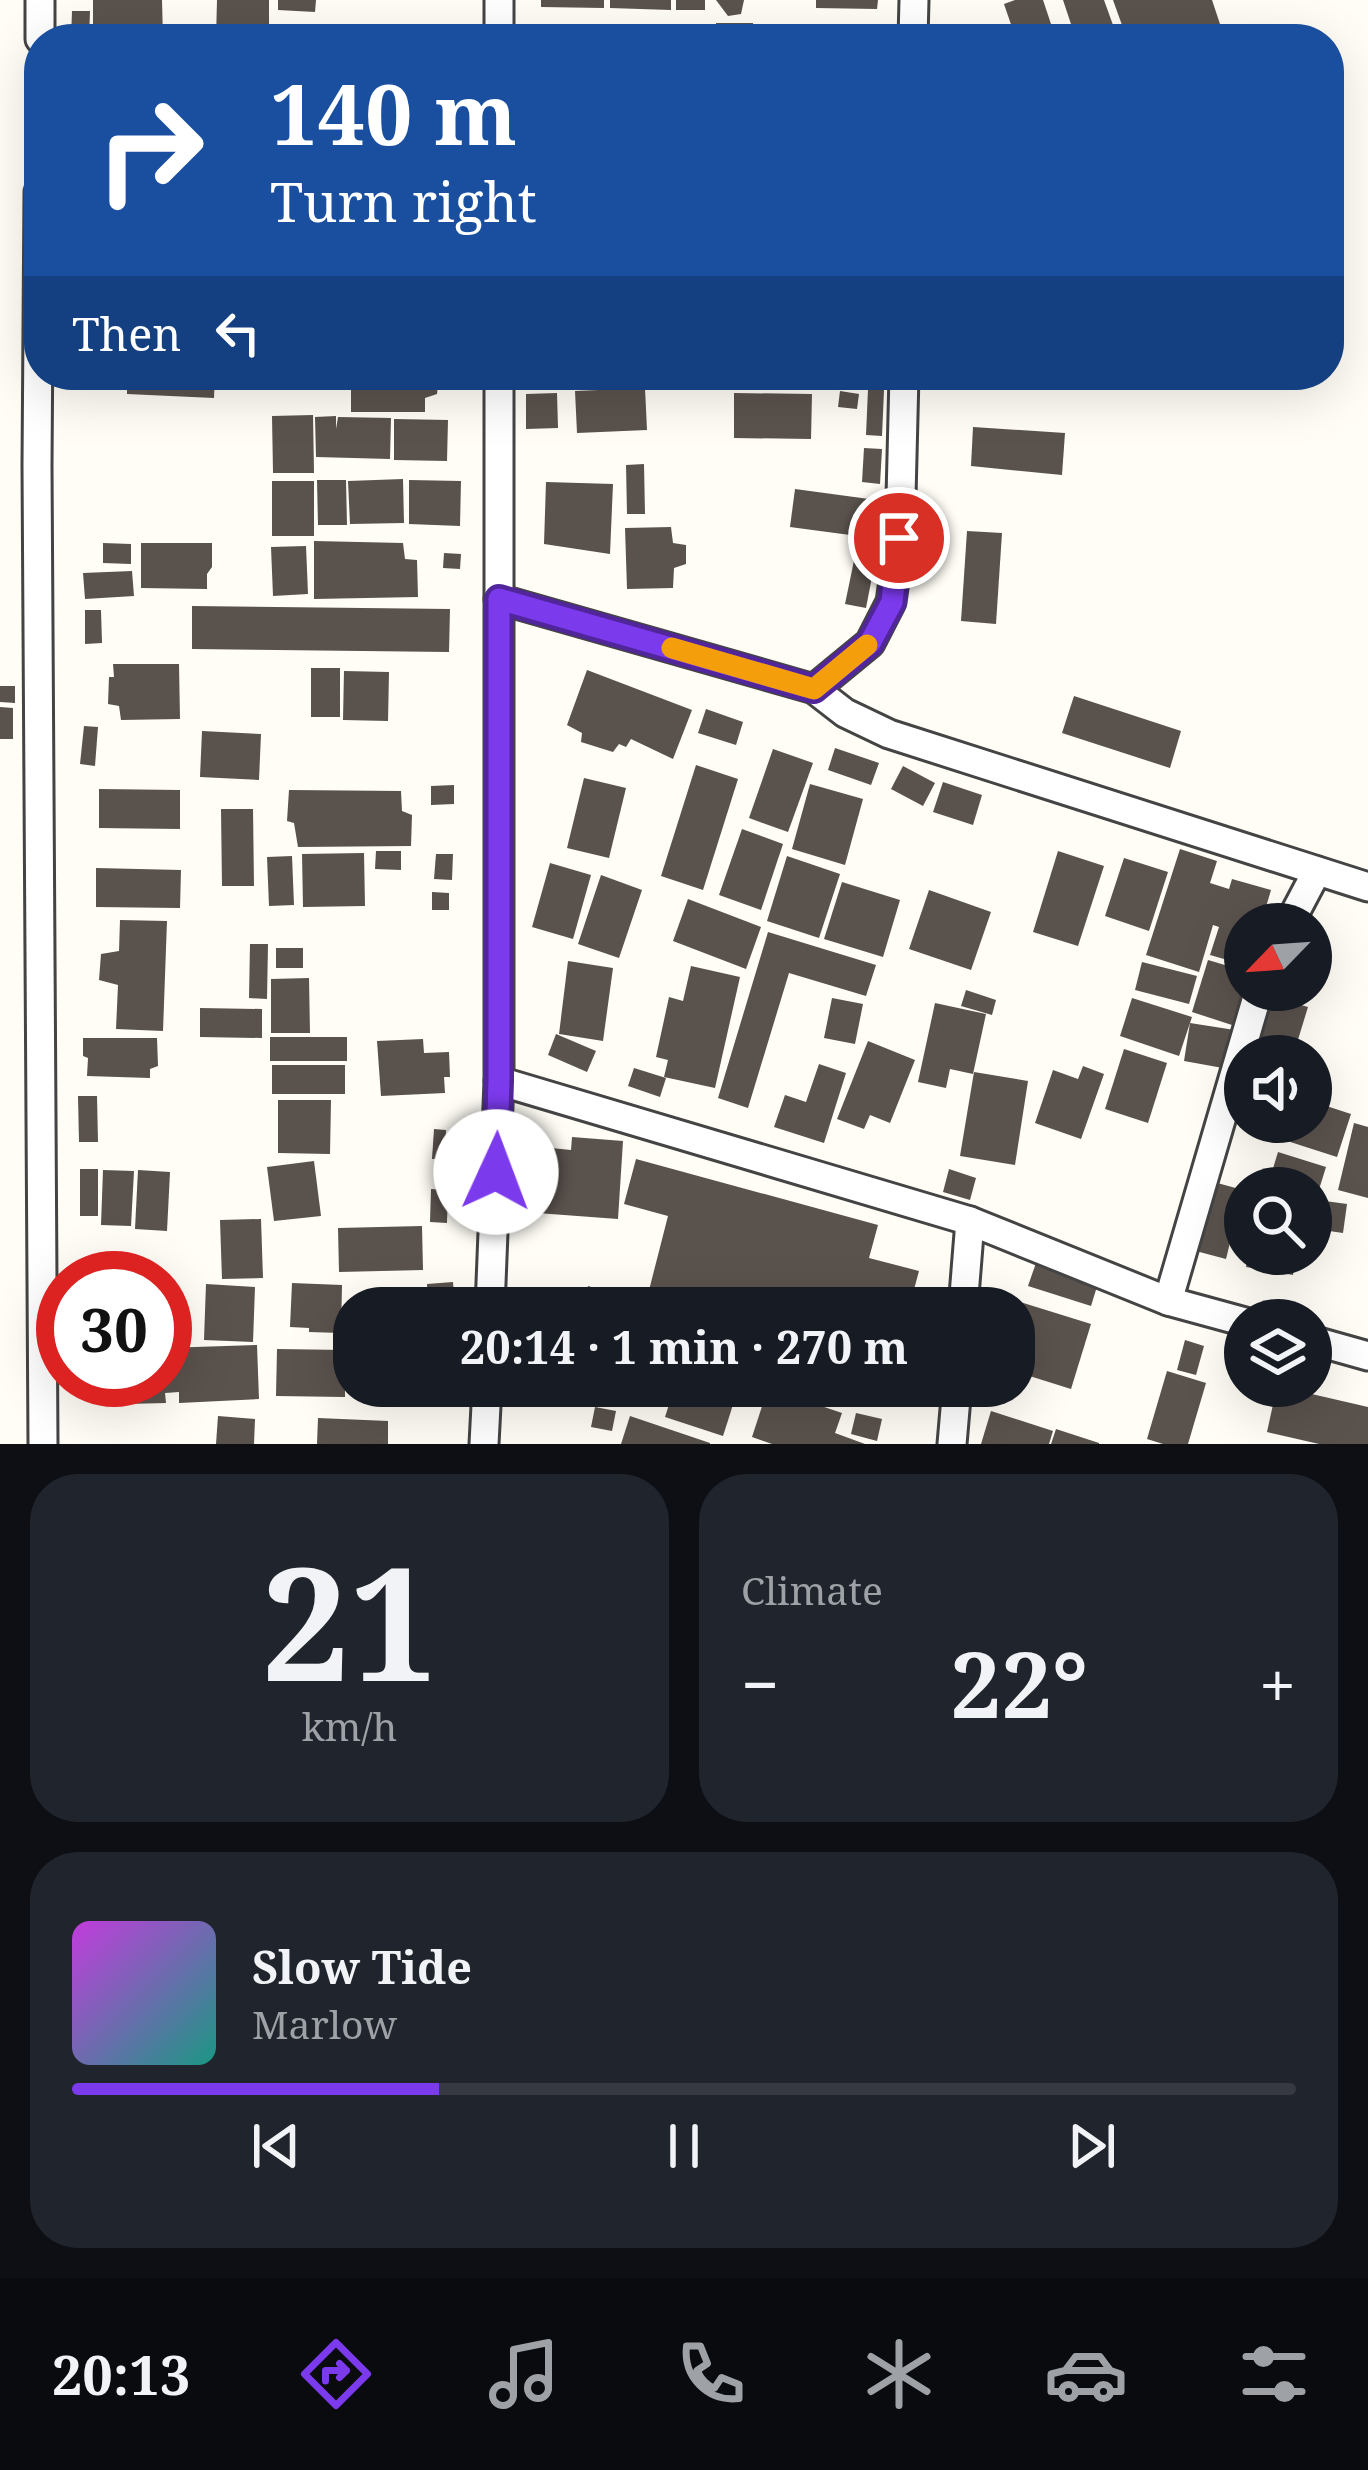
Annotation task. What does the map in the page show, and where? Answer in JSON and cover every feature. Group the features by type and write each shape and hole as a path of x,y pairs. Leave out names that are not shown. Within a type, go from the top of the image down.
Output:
{"street":[{"path":"38,390 43,1444"},
{"path":"491,1287 499,1081 499,390"},
{"path":"814,689 870,643 892,602 904,390"},
{"path":"499,599 814,689 845,713 889,734 1368,887"},
{"path":"1300,903 1317,871"},
{"path":"1168,1301 1253,1011"},
{"path":"499,1081 970,1221 1168,1301 1224,1316"},
{"path":"965,1287 970,1221"},
{"path":"1332,1346 1368,1356"},
{"path":"484,1444 486,1407"},
{"path":"952,1444 955,1407"}],"building":[{"path":"93,0 162,0 163,24 93,24"},
{"path":"217,0 269,0 269,24 216,24"},
{"path":"278,0 316,0 315,12 278,10"},
{"path":"541,0 604,0 604,8 541,7"},
{"path":"610,0 671,0 671,10 610,8"},
{"path":"676,0 705,0 705,10 676,10"},
{"path":"716,0 744,0 741,14 728,16"},
{"path":"816,0 878,0 877,9 816,8"},
{"path":"1043,0 1051,24 1011,24 1004,4"},
{"path":"1063,0 1104,0 1113,24 1071,24"},
{"path":"1113,0 1212,0 1220,24 1122,24"},
{"path":"72,11 90,11 90,24 72,24"},
{"path":"127,390 214,390 214,398 127,394"},
{"path":"351,390 437,390 425,398 425,412 351,412"},
{"path":"645,390 647,430 577,433 575,391"},
{"path":"868,390 884,390 882,436 866,435"},
{"path":"840,391 859,394 857,409 838,407"},
{"path":"557,393 558,428 526,429 526,394"},
{"path":"734,393 812,394 811,439 734,438"},
{"path":"313,415 314,473 273,473 272,416"},
{"path":"336,416 336,429 338,417 391,418 390,459 316,457 315,417"},
{"path":"394,419 448,420 447,461 394,460"},
{"path":"973,427 1065,433 1062,475 971,466"},
{"path":"864,448 882,449 880,484 862,482"},
{"path":"644,464 645,514 627,514 626,465"},
{"path":"403,479 404,523 350,524 348,481"},
{"path":"317,480 346,480 347,525 318,525"},
{"path":"409,480 461,481 460,526 409,524"},
{"path":"272,481 314,481 314,536 272,536"},
{"path":"546,482 613,484 610,554 544,544"},
{"path":"795,489 869,499 865,537 790,527"},
{"path":"671,527 673,543 686,545 686,564 674,568 673,588 627,589 625,528"},
{"path":"967,531 1002,533 996,624 961,621"},
{"path":"314,541 403,543 405,559 417,560 418,597 314,599"},
{"path":"103,543 131,544 131,564 103,563"},
{"path":"141,543 212,543 207,589 141,588"},
{"path":"306,546 308,594 273,596 271,547"},
{"path":"857,546 877,551 866,608 845,604"},
{"path":"444,553 461,554 460,569 443,568"},
{"path":"132,571 134,596 85,599 83,573"},
{"path":"192,606 450,609 449,652 192,649"},
{"path":"85,610 101,610 102,643 85,644"},
{"path":"113,664 179,664 180,719 121,720 119,706 108,704"},
{"path":"311,668 340,668 340,717 311,717"},
{"path":"587,670 692,710 673,759 631,739 613,752 581,742 582,733 567,725"},
{"path":"344,671 389,672 388,721 343,720"},
{"path":"0,686 15,686 15,703 0,702"},
{"path":"1074,696 1181,731 1170,768 1062,733"},
{"path":"0,707 13,708 13,739 0,739"},
{"path":"706,709 743,722 736,745 698,733"},
{"path":"84,726 98,727 95,766 80,764"},
{"path":"202,731 261,734 259,780 200,777"},
{"path":"835,748 879,763 871,785 828,770"},
{"path":"773,749 813,763 788,832 749,818"},
{"path":"696,765 738,779 703,890 661,876"},
{"path":"903,766 935,783 923,806 891,789"},
{"path":"584,778 626,788 609,858 567,848"},
{"path":"943,782 982,795 973,825 933,812"},
{"path":"810,784 863,799 845,865 792,849"},
{"path":"454,785 454,804 431,805 431,786"},
{"path":"99,789 180,790 180,829 99,828"},
{"path":"289,790 401,791 402,811 412,815 411,846 298,847 294,823 287,821"},
{"path":"221,809 253,809 254,886 222,886"},
{"path":"742,829 783,844 761,910 719,895"},
{"path":"1180,849 1217,861 1210,883 1229,889 1232,879 1271,890 1267,903 1224,903 1224,959 1210,955 1219,927 1213,925 1199,972 1146,955"},
{"path":"376,851 401,851 401,870 375,869"},
{"path":"1058,851 1104,866 1078,946 1033,932"},
{"path":"364,853 365,906 303,907 302,854"},
{"path":"436,854 453,854 452,880 434,879"},
{"path":"292,856 294,905 269,906 267,857"},
{"path":"787,856 840,874 819,938 767,921"},
{"path":"1124,858 1168,872 1149,931 1105,916"},
{"path":"550,863 591,875 573,939 532,927"},
{"path":"96,868 181,870 180,908 96,907"},
{"path":"601,875 642,890 619,958 578,944"},
{"path":"842,882 900,900 883,957 824,939"},
{"path":"929,890 991,912 971,970 909,949"},
{"path":"432,892 449,893 449,910 432,910"},
{"path":"688,899 761,927 746,969 673,941"},
{"path":"120,920 167,921 163,1031 116,1029 118,985 99,980 101,954 119,951"},
{"path":"768,932 876,965 866,996 789,973 748,1108 718,1098"},
{"path":"250,944 268,944 267,999 249,998"},
{"path":"276,948 303,948 303,968 276,968"},
{"path":"1208,960 1224,965 1224,1011 1236,1011 1232,1025 1192,1012"},
{"path":"568,961 613,968 603,1041 559,1034"},
{"path":"1142,962 1197,976 1189,1004 1135,990"},
{"path":"691,966 740,977 715,1088 664,1077 668,1060 656,1057 669,997 683,1001"},
{"path":"309,978 310,1033 271,1033 271,979"},
{"path":"966,990 996,1000 992,1015 961,1006"},
{"path":"832,998 863,1004 855,1044 824,1038"},
{"path":"1132,998 1192,1017 1179,1056 1120,1036"},
{"path":"935,1003 986,1014 973,1074 950,1069 946,1088 918,1082"},
{"path":"200,1008 262,1009 262,1038 200,1037"},
{"path":"1262,1011 1307,1011 1299,1035 1255,1035"},
{"path":"1190,1023 1241,1031 1240,1035 1224,1035 1224,1068 1184,1061"},
{"path":"556,1034 596,1051 587,1072 548,1055"},
{"path":"270,1037 347,1037 347,1061 270,1061"},
{"path":"83,1038 157,1038 158,1066 150,1069 150,1078 87,1076"},
{"path":"423,1039 424,1053 449,1052 445,1093 381,1096 377,1041"},
{"path":"868,1041 915,1060 890,1123 870,1115 864,1129 837,1119"},
{"path":"1124,1049 1167,1063 1148,1123 1105,1109"},
{"path":"819,1064 846,1073 824,1143 774,1127 785,1095 806,1102"},
{"path":"272,1065 345,1065 345,1094 272,1094"},
{"path":"1083,1066 1104,1074 1081,1139 1035,1123 1053,1070 1078,1079"},
{"path":"634,1068 666,1078 660,1097 628,1086"},
{"path":"974,1072 1028,1081 1015,1165 960,1156"},
{"path":"78,1096 97,1096 98,1142 79,1142"},
{"path":"278,1100 331,1100 330,1154 278,1153"},
{"path":"1332,1108 1351,1114 1337,1157 1293,1143 1332,1143"},
{"path":"1354,1123 1368,1127 1368,1198 1338,1190"},
{"path":"434,1129 446,1130 445,1159 432,1159"},
{"path":"572,1137 623,1141 618,1219 537,1213 541,1147 571,1150"},
{"path":"1278,1152 1326,1167 1273,1167"},
{"path":"636,1159 878,1225 869,1258 919,1271 915,1287 650,1287 668,1216 624,1204"},
{"path":"314,1161 321,1216 274,1221 267,1167"},
{"path":"80,1169 98,1169 98,1216 80,1216"},
{"path":"949,1169 976,1178 970,1200 943,1192"},
{"path":"103,1170 134,1171 131,1226 101,1225"},
{"path":"138,1170 170,1172 167,1231 135,1229"},
{"path":"1210,1181 1224,1185 1224,1258 1192,1250"},
{"path":"431,1189 448,1190 447,1223 430,1222"},
{"path":"1332,1202 1347,1204 1343,1233 1332,1231"},
{"path":"261,1219 263,1278 222,1279 220,1220"},
{"path":"422,1226 423,1270 339,1272 338,1228"},
{"path":"1037,1260 1099,1280 1091,1306 1028,1286"},
{"path":"453,1282 453,1287 427,1287"},
{"path":"292,1283 342,1285 333,1287 333,1333 290,1327"},
{"path":"206,1284 255,1287 253,1342 204,1340"},
{"path":"1035,1307 1091,1324 1071,1389 1035,1378"},
{"path":"1185,1340 1204,1346 1196,1375 1177,1370"},
{"path":"257,1345 259,1399 192,1402 192,1347"},
{"path":"277,1349 333,1350 333,1397 276,1396"},
{"path":"1167,1371 1206,1383 1188,1444 1147,1439"},
{"path":"1332,1399 1368,1407 1368,1444 1319,1444 1267,1432 1272,1407 1332,1407"},
{"path":"595,1407 616,1411 612,1431 591,1427"},
{"path":"668,1407 732,1407 723,1436 665,1417"},
{"path":"762,1407 824,1407 842,1413 835,1433 865,1444 772,1444 752,1437"},
{"path":"991,1411 1053,1431 1049,1444 981,1444"},
{"path":"856,1413 882,1419 877,1441 851,1434"},
{"path":"218,1416 255,1419 254,1444 216,1444"},
{"path":"630,1416 710,1443 710,1444 621,1444"},
{"path":"318,1418 388,1421 388,1444 317,1444"},
{"path":"1056,1429 1099,1443 1099,1444 1051,1444"}],"slow traffic":[{"path":"672,648 814,689 867,645"}],"route":[{"path":"496,1172 499,599 814,689 870,643 892,602 899,538"}]}
